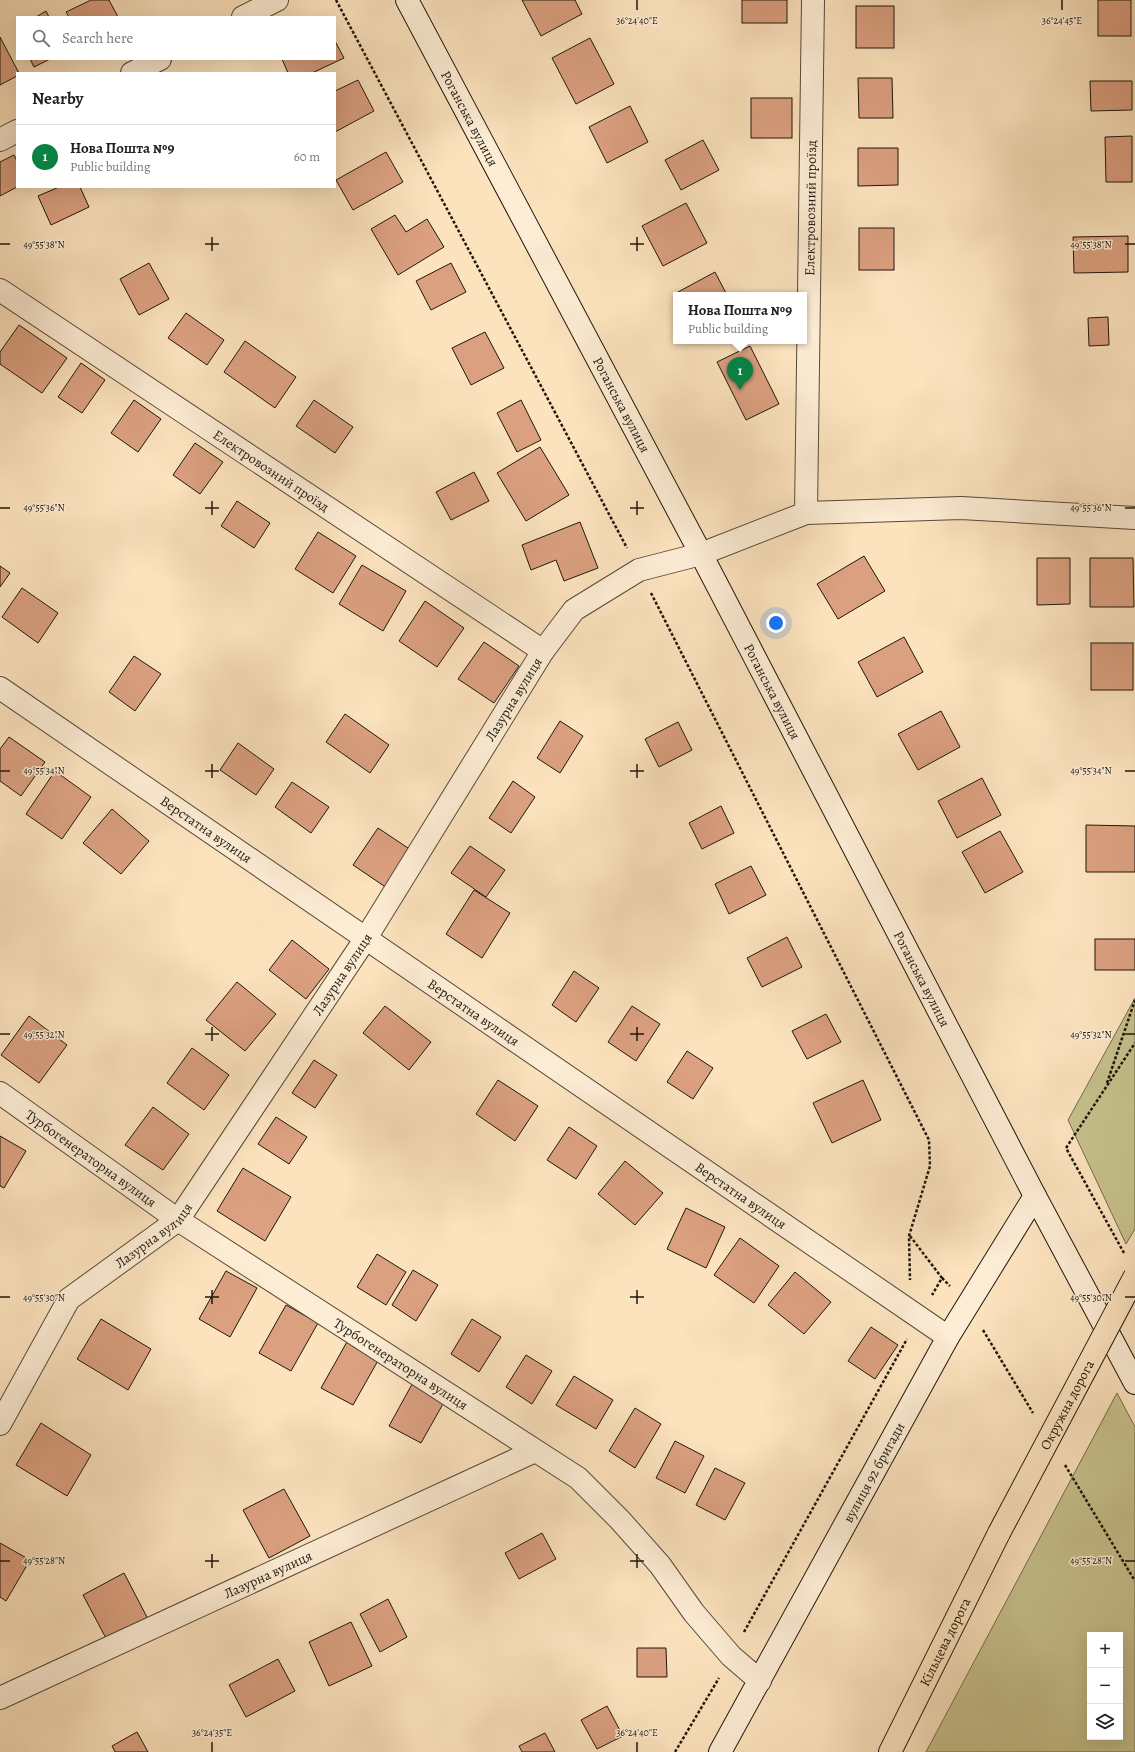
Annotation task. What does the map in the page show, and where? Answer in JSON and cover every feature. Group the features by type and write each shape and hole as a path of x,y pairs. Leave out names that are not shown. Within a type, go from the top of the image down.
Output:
{"highway":[{"name":"Окружна дорога","path":"999,1533 1131,1268"},
{"name":"Кільцева дорога","path":"890,1752 999,1533"}],"street":[{"path":"245,16 276,0"},
{"name":"Роганська вулиця","path":"407,0 700,554 1035,1196 1135,1383"},
{"name":"Електровозний проїзд","path":"806,513 813,0"},
{"path":"134,72 158,60"},
{"path":"0,140 16,132"},
{"name":"Електровозний проїзд","path":"0,290 543,651"},
{"name":"Лазурна вулиця","path":"0,1424 69,1299 178,1220 366,938 543,651 574,610 639,570 700,554 806,513 961,508 1135,518"},
{"name":"Верстатна вулиця","path":"0,688 948,1337"},
{"name":"Турбогенераторна вулиця","path":"0,1093 178,1220 578,1478 620,1520 660,1565 694,1612 731,1656 760,1681"},
{"name":"вулиця 92 бригади","path":"720,1752 948,1337 1035,1196"},
{"name":"Лазурна вулиця","path":"0,1698 535,1451"}],"path":[{"path":"1106,1086 1135,1000"},
{"path":"1131,1268 1066,1148 1135,1043"},
{"path":"919,1318 910,1279 909,1236 930,1166 929,1140"},
{"path":"675,1752 731,1656 942,1278 909,1236"}],"shaded area":[{"path":"1135,998 1135,1229 1126,1244 1068,1120"},
{"path":"1117,1393 1135,1427 1135,1752 926,1752"}],"building":[{"path":"91,0 109,0 117,16 68,16 66,12"},
{"path":"522,0 575,0 582,14 541,36"},
{"path":"742,0 787,0 787,23 742,23"},
{"path":"1098,0 1131,0 1131,36 1098,36"},
{"path":"856,6 894,6 894,48 856,48"},
{"path":"46,11 48,16 38,16"},
{"path":"0,37 18,72 16,72 16,77 0,85"},
{"path":"590,38 614,84 576,104 552,58"},
{"path":"336,43 344,58 314,72 288,72 282,60 336,60"},
{"path":"30,60 48,60 34,67"},
{"path":"858,78 892,78 893,118 859,118"},
{"path":"358,80 374,111 336,131 336,91"},
{"path":"1090,81 1132,81 1132,110 1091,111"},
{"path":"751,98 792,98 792,138 751,138"},
{"path":"630,106 648,142 607,163 589,127"},
{"path":"1132,136 1132,182 1106,182 1105,137"},
{"path":"703,140 719,170 681,190 665,160"},
{"path":"858,148 898,148 898,185 858,186"},
{"path":"386,152 403,182 353,210 336,180"},
{"path":"14,155 16,159 16,188 0,196 0,162"},
{"path":"57,188 80,188 89,207 51,225 38,196"},
{"path":"686,203 707,243 663,266 642,226"},
{"path":"395,215 406,232 427,219 444,247 398,275 371,229"},
{"path":"859,228 894,228 894,270 859,270"},
{"path":"1128,236 1128,272 1074,273 1073,237"},
{"path":"149,263 169,299 139,315 120,279"},
{"path":"451,263 466,292 431,310 416,281"},
{"path":"715,272 725,292 678,292"},
{"path":"186,313 224,340 207,365 168,338"},
{"path":"1108,317 1109,345 1089,346 1088,318"},
{"path":"19,325 67,358 42,393 0,364 0,352"},
{"path":"485,332 504,368 471,385 452,348"},
{"path":"245,341 296,377 275,408 224,372"},
{"path":"750,346 779,404 746,420 717,362"},
{"path":"81,363 105,380 82,413 58,397"},
{"path":"134,400 161,419 138,452 111,433"},
{"path":"314,400 353,427 335,453 296,426"},
{"path":"521,400 541,440 517,452 497,413"},
{"path":"195,443 223,462 200,494 173,475"},
{"path":"540,447 569,495 526,521 497,473"},
{"path":"474,472 489,501 451,520 436,492"},
{"path":"237,501 270,523 254,548 221,526"},
{"path":"580,522 598,568 564,581 556,560 531,570 522,545"},
{"path":"318,532 356,556 333,593 295,569"},
{"path":"864,556 885,591 838,619 817,584"},
{"path":"1037,558 1070,558 1070,604 1037,605"},
{"path":"1090,558 1133,558 1134,607 1090,607"},
{"path":"362,565 406,591 383,631 339,604"},
{"path":"0,566 10,573 0,587"},
{"path":"22,588 58,613 38,643 2,617"},
{"path":"425,601 464,628 437,667 399,641"},
{"path":"904,637 923,672 877,697 858,662"},
{"path":"484,642 519,666 494,703 458,679"},
{"path":"1091,643 1133,643 1133,690 1091,690"},
{"path":"134,656 161,674 135,711 109,692"},
{"path":"941,711 960,747 918,770 898,734"},
{"path":"345,714 389,745 370,773 326,742"},
{"path":"560,721 583,736 560,773 537,758"},
{"path":"678,722 692,750 659,767 645,739"},
{"path":"9,737 45,762 21,796 0,781 0,749"},
{"path":"238,743 274,769 256,795 220,770"},
{"path":"55,771 91,797 62,839 26,814"},
{"path":"982,778 1001,815 957,838 938,801"},
{"path":"513,781 535,797 511,833 489,818"},
{"path":"292,782 329,807 311,833 275,807"},
{"path":"721,806 734,833 702,849 689,823"},
{"path":"112,809 149,841 121,874 83,843"},
{"path":"1086,825 1135,826 1135,872 1086,872"},
{"path":"378,828 411,850 387,888 353,865"},
{"path":"1000,831 1023,872 985,893 962,852"},
{"path":"470,846 505,870 486,897 451,873"},
{"path":"751,866 766,895 729,914 715,884"},
{"path":"474,890 510,913 482,958 446,934"},
{"path":"787,937 802,967 762,987 747,958"},
{"path":"1095,939 1135,939 1135,970 1095,970"},
{"path":"292,940 329,969 306,999 269,970"},
{"path":"574,971 599,988 576,1022 552,1005"},
{"path":"237,982 276,1014 245,1051 206,1020"},
{"path":"385,1006 431,1042 409,1070 363,1033"},
{"path":"632,1006 660,1024 636,1061 608,1042"},
{"path":"826,1014 841,1042 807,1059 792,1031"},
{"path":"29,1016 67,1045 39,1083 1,1055"},
{"path":"192,1048 229,1075 204,1110 167,1083"},
{"path":"687,1051 713,1068 693,1099 667,1082"},
{"path":"314,1060 337,1075 315,1108 292,1093"},
{"path":"498,1080 538,1106 515,1141 476,1114"},
{"path":"863,1080 881,1120 832,1143 813,1103"},
{"path":"153,1107 189,1134 163,1170 125,1145"},
{"path":"276,1117 307,1137 289,1164 258,1144"},
{"path":"569,1127 597,1146 576,1179 547,1160"},
{"path":"0,1136 26,1151 4,1188 0,1186"},
{"path":"625,1161 663,1193 635,1225 598,1194"},
{"path":"243,1168 291,1197 265,1241 217,1211"},
{"path":"686,1208 725,1227 706,1268 667,1249"},
{"path":"740,1238 779,1266 754,1303 714,1275"},
{"path":"377,1254 406,1272 386,1305 357,1287"},
{"path":"413,1270 438,1285 416,1321 392,1305"},
{"path":"226,1271 257,1288 230,1337 199,1319"},
{"path":"795,1272 831,1302 804,1334 768,1305"},
{"path":"286,1305 318,1323 291,1371 259,1353"},
{"path":"101,1319 151,1349 128,1390 77,1359"},
{"path":"472,1319 501,1337 479,1372 451,1354"},
{"path":"871,1327 898,1345 875,1379 848,1361"},
{"path":"348,1340 380,1357 353,1405 321,1388"},
{"path":"526,1355 552,1371 532,1404 506,1387"},
{"path":"574,1376 613,1400 596,1429 556,1405"},
{"path":"416,1377 448,1395 421,1443 389,1426"},
{"path":"635,1408 661,1424 635,1468 609,1451"},
{"path":"41,1423 91,1455 67,1496 16,1465"},
{"path":"675,1441 704,1456 685,1493 656,1478"},
{"path":"715,1468 745,1483 725,1520 696,1505"},
{"path":"284,1489 310,1536 269,1558 243,1510"},
{"path":"542,1533 556,1559 519,1579 505,1553"},
{"path":"0,1543 30,1560 6,1601 0,1597"},
{"path":"124,1573 149,1621 108,1642 83,1595"},
{"path":"388,1599 407,1637 380,1652 360,1614"},
{"path":"351,1622 372,1666 329,1686 309,1642"},
{"path":"637,1648 666,1648 667,1677 637,1677"},
{"path":"278,1659 295,1691 246,1717 229,1685"},
{"path":"607,1706 623,1736 597,1749 581,1720"},
{"path":"137,1732 148,1752 115,1752 112,1746"},
{"path":"545,1733 555,1752 522,1752 519,1746"}],"place":[{"name":"Нова Пошта №9","path":"740,390"}]}
